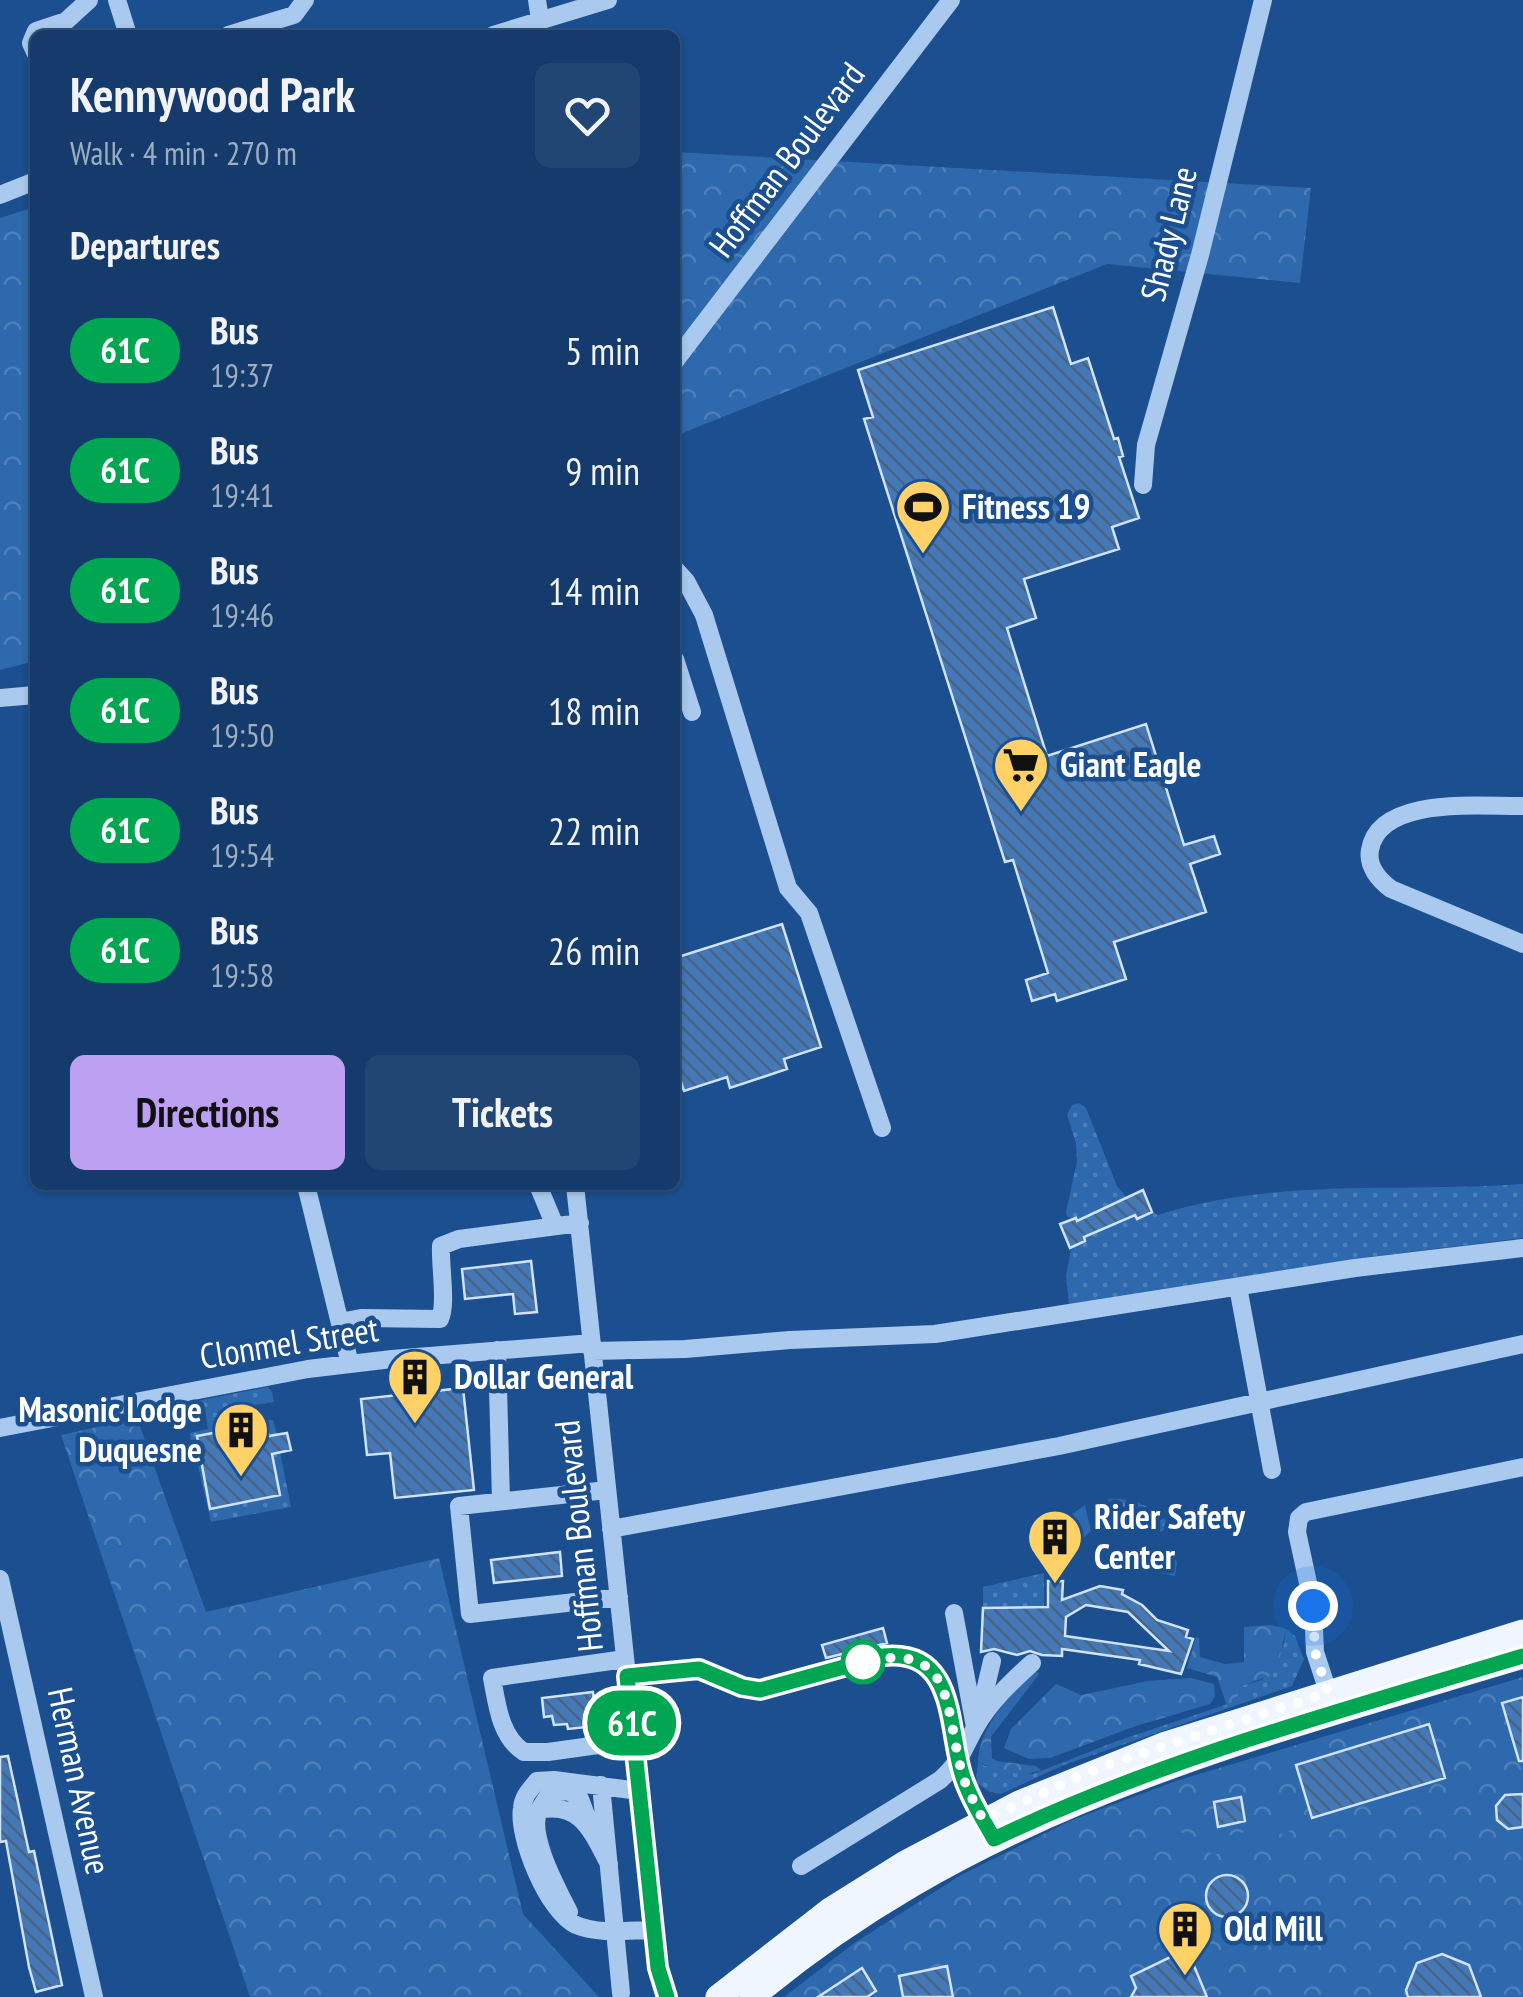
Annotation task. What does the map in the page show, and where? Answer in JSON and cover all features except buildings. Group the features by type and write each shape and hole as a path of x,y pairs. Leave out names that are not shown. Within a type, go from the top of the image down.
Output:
{"main road":[{"path":"718,1997 811,1922 893,1870 988,1829 1058,1808 1523,1632"},
{"path":"1331,1703 1523,1656"},
{"path":"752,1997 868,1910 957,1857 988,1829"}],"street":[{"path":"39,30 66,20 89,0"},
{"path":"117,0 126,30"},
{"path":"244,30 294,15 305,0"},
{"path":"537,0 540,20"},
{"path":"509,30 608,0"},
{"name":"Hoffman Boulevard","path":"680,354 951,0"},
{"name":"Shady Lane","path":"1143,485 1146,445 1200,255 1263,0"},
{"path":"0,195 30,182"},
{"path":"680,574 704,615 788,888 810,914 882,1128"},
{"path":"680,675 692,712"},
{"path":"0,698 30,695"},
{"path":"1523,806 1434,808 1404,813 1378,830 1370,851 1376,873 1391,889 1523,944"},
{"path":"307,1190 350,1364"},
{"path":"540,1190 555,1226"},
{"name":"Hoffman Boulevard","path":"576,1190 658,1968 667,1997"},
{"path":"340,1322 362,1318 440,1320 445,1309 439,1277 441,1246 459,1239 580,1223"},
{"name":"Clonmel Street","path":"0,1428 350,1364 497,1350 685,1349 935,1334 1238,1286 1523,1248"},
{"path":"1238,1286 1272,1470"},
{"path":"611,1530 1044,1448 1523,1344"},
{"path":"497,1350 500,1501"},
{"path":"1331,1703 1313,1642 1313,1606 1297,1532 1302,1514 1523,1467"},
{"path":"607,1490 459,1506 470,1614 619,1597"},
{"name":"Herman Avenue","path":"0,1579 8,1651 94,1997"},
{"path":"954,1613 975,1727"},
{"path":"634,1740 524,1752 508,1736 492,1678 626,1668 699,1669 742,1687 760,1690 884,1656 908,1658 926,1666 941,1682 964,1782 988,1829"},
{"path":"801,1866 940,1780 959,1763 975,1727 992,1661"},
{"path":"975,1727 1004,1688 1032,1662"},
{"path":"639,1791 538,1781 524,1797 520,1812 531,1856 548,1897 575,1924 615,1931 654,1930"},
{"path":"601,1786 621,1992"},
{"path":"575,1924 536,1837 534,1818 539,1810 563,1808 573,1812 590,1828 609,1864"}],"green space":[{"path":"680,152 1311,188 1300,283 1107,264 680,434"},
{"path":"30,209 30,662 0,670 0,218"},
{"path":"1079,1103 1086,1108 1117,1186 1128,1199 1077,1221 1066,1212 1077,1161 1067,1115 1072,1105"},
{"path":"1523,1184 1523,1238 1368,1257 1069,1305 1066,1275 1071,1250 1085,1241 1084,1237 1135,1215 1158,1215 1248,1195 1293,1191"},
{"path":"268,1387 274,1402 247,1406 249,1421 273,1420 277,1435 269,1436 266,1423 197,1436 198,1443 191,1444 190,1433 208,1429 205,1410 185,1411 186,1403"},
{"path":"137,1418 206,1612 439,1558 523,1914 599,1997 250,1997 61,1435"},
{"path":"280,1452 291,1507 211,1522 197,1461 201,1460 211,1508 280,1495 272,1454"},
{"path":"1108,1499 1143,1505 1171,1526 1161,1532 1138,1515 1108,1510"},
{"path":"1085,1505 1091,1531 1071,1555 1045,1553 1061,1522"},
{"path":"1173,1546 1175,1576 1159,1573 1157,1554"},
{"path":"1044,1573 1044,1607 983,1608 983,1587"},
{"path":"1271,1625 1286,1629 1280,1656 1270,1676 1240,1686 1237,1701 1227,1706 1217,1677 1187,1668 1196,1637 1200,1657 1225,1664 1244,1662 1244,1627"},
{"path":"1286,1629 1295,1636 1304,1659 1292,1686 1064,1765 1001,1794 976,1783 978,1761 985,1766 1033,1774 1237,1701 1240,1686 1262,1680 1284,1644"},
{"path":"1036,1671 1039,1674 991,1737 992,1758 1041,1770 1008,1773 978,1761 990,1723 1016,1689"},
{"path":"1523,1677 1523,1997 784,1997 853,1944 961,1875 1072,1820 1176,1781"},
{"path":"1191,1678 1214,1684 1215,1696 1210,1704 1050,1758 1029,1759 1004,1748 1011,1729 1056,1684 1081,1695 1148,1681"},
{"path":"1294,1819 1292,1830 1267,1839 1258,1826"},
{"path":"1252,1827 1263,1840 1234,1851 1209,1853 1173,1835 1163,1838 1154,1859 1151,1858 1160,1836 1170,1829 1203,1840 1242,1833"}],"bus line":[{"name":"61C","path":"667,1997 658,1968 627,1676 699,1669 742,1687 760,1690 884,1656 901,1656 917,1662 934,1673 945,1691 964,1782 994,1839 1058,1808 1152,1772 1523,1656"}],"place":[{"name":"Fitness 19","path":"923,556"},
{"name":"Giant Eagle","path":"1021,814"},
{"name":"Dollar General","path":"415,1426"},
{"name":"Masonic Lodge Duquesne","path":"241,1479"},
{"name":"Rider Safety Center","path":"1055,1586"},
{"name":"Old Mill","path":"1185,1978"}],"route":[{"path":"863,1662 859,1663 884,1656 908,1658 926,1666 941,1682 964,1782 983,1820 1106,1765 1328,1693 1315,1652 1313,1606"}]}
